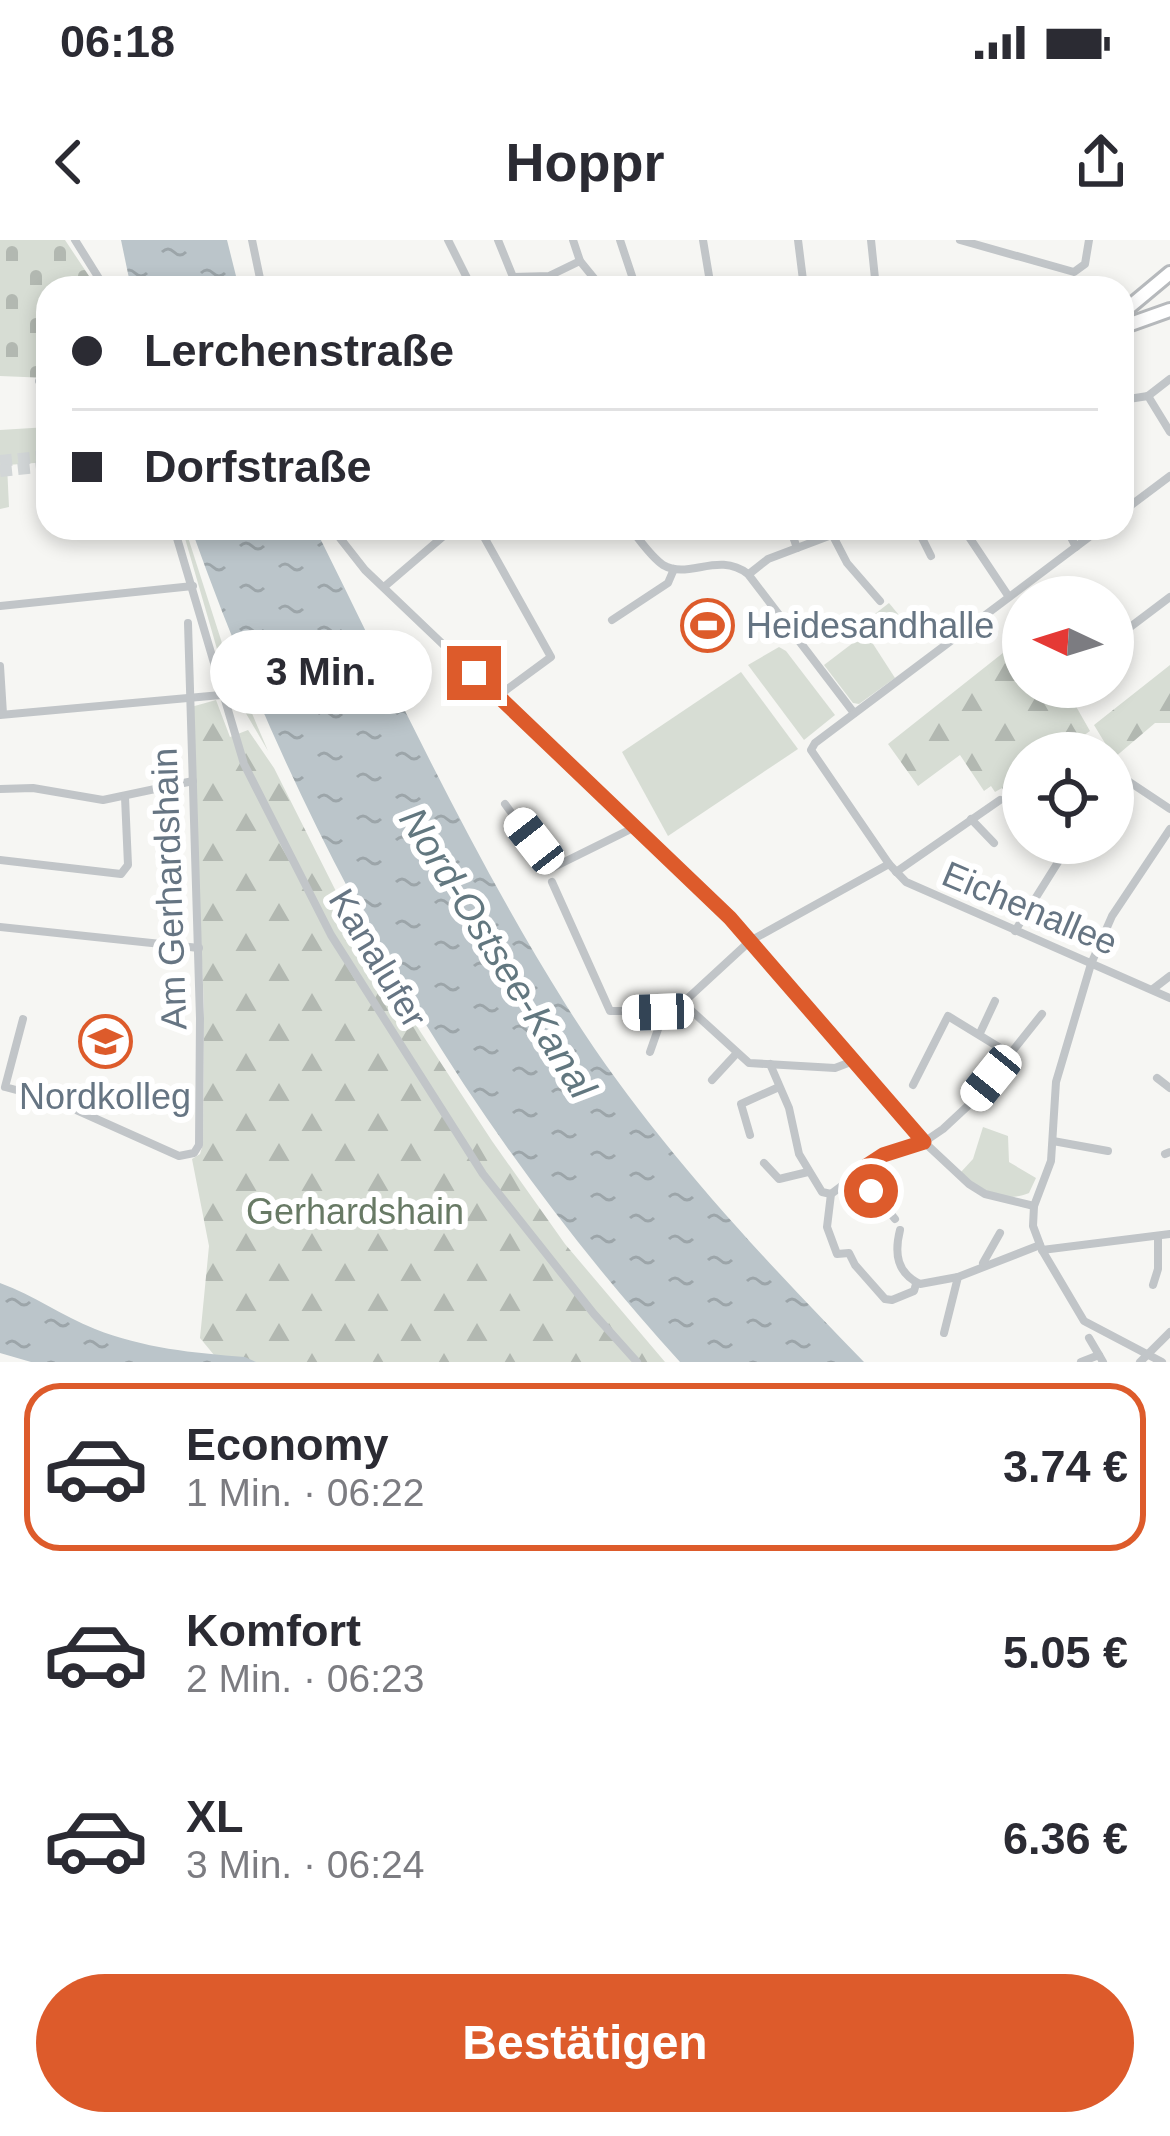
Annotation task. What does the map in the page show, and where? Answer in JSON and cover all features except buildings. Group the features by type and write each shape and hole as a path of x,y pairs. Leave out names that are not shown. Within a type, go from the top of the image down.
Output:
{"highway":[{"path":"1134,308 1170,273"},
{"path":"1134,316 1170,306"}],"street":[{"path":"75,240 98,276"},
{"path":"253,240 260,276"},
{"path":"448,240 466,276"},
{"path":"498,240 513,276"},
{"path":"573,240 580,261 592,276"},
{"path":"620,240 632,276"},
{"path":"703,240 709,276"},
{"path":"798,240 802,276"},
{"path":"871,240 875,276"},
{"path":"960,240 1064,270 1083,268 1089,240"},
{"path":"549,276 580,261"},
{"path":"1134,397 1148,396 1170,379"},
{"path":"1148,396 1170,432"},
{"path":"1134,503 1170,476"},
{"name":"Kanalufer","path":"178,540 244,764 331,935 413,1069 506,1206 637,1362"},
{"path":"341,540 364,570 730,918 924,1142 974,1189 1034,1206"},
{"path":"384,587 439,540"},
{"path":"486,540 551,657 498,696"},
{"path":"639,540 652,556 674,569 726,563 748,574 854,713"},
{"path":"794,540 797,548"},
{"path":"748,574 768,560 821,540"},
{"path":"835,540 847,563 880,601"},
{"path":"923,540 931,556"},
{"path":"970,540 1002,587"},
{"path":"1072,540 1076,547"},
{"path":"1037,576 1085,540"},
{"path":"612,620 668,583 674,569"},
{"path":"0,606 193,586"},
{"path":"1134,624 1170,597"},
{"path":"1000,800 892,868 811,750 1002,602"},
{"name":"Am Gerhardshain","path":"3,1086 54,1100 179,1156 194,1153 199,1144 199,948 188,623"},
{"path":"0,666 2,714 221,695"},
{"path":"0,790 33,788 103,800 193,782"},
{"path":"1134,785 1170,809"},
{"path":"0,860 121,874 128,865 125,797"},
{"path":"505,803 551,868 633,828"},
{"path":"971,818 994,842"},
{"path":"1162,1362 1143,1358 1084,1321 1033,1226 1034,1206 1051,1161 1056,1082 1091,964 1112,916 1170,829"},
{"path":"1015,931 1057,864"},
{"name":"Eichenallee","path":"664,1012 674,1011 750,941 892,868 917,889 1170,998"},
{"path":"552,882 610,1010 664,1012 650,1052"},
{"path":"0,927 199,948"},
{"path":"1152,990 1170,976"},
{"path":"693,1012 694,993"},
{"path":"980,1033 995,1000"},
{"path":"683,1003 749,1063 835,1068 856,1060"},
{"path":"916,1284 914,1291 885,1299 849,1253 837,1255 827,1227 831,1194 883,1155 924,1142 972,1102 1042,1014"},
{"path":"914,1085 948,1016 1010,1054"},
{"path":"3,1086 23,1019"},
{"path":"712,1080 736,1054"},
{"path":"770,1064 789,1108 799,1154 822,1192 831,1194"},
{"path":"1157,1078 1170,1088"},
{"path":"750,1135 741,1104 779,1087"},
{"path":"1053,1142 1108,1151"},
{"path":"764,1163 779,1179 808,1172"},
{"path":"857,1172 895,1219"},
{"path":"900,1230 897,1259 916,1284"},
{"path":"981,1266 1000,1233"},
{"path":"916,1284 958,1277 1041,1247 1170,1234"},
{"path":"1153,1285 1158,1238"},
{"path":"944,1333 958,1277"},
{"path":"1143,1358 1170,1332"},
{"path":"1081,1362 1101,1359 1089,1338"}],"green space":[{"path":"0,240 65,240 89,276 36,276 36,378 0,376"},
{"path":"36,428 36,463 7,465 9,507 0,509 0,430"},
{"path":"185,540 268,751 234,693 230,694"},
{"path":"889,603 903,620 876,641 862,624"},
{"path":"866,633 895,678 859,704 853,703 824,665"},
{"path":"779,647 835,715 804,740 748,665"},
{"path":"1002,654 1002,708 1077,708 1090,731 1002,732 1002,788 995,792 991,786 984,791 960,755 918,786 888,744"},
{"path":"1170,665 1170,723 1155,723 1134,741 1134,732 1098,732 1094,725 1116,708 1134,708 1134,693"},
{"path":"741,672 798,749 668,836 622,752"},
{"name":"Gerhardshain","path":"216,700 230,737 248,730 274,768 361,941 492,1141 565,1244 665,1362 256,1362 214,1355 200,1338 209,1246 192,1159 203,1144 204,1008 191,707"},
{"path":"983,1127 1008,1136 1009,1162 1036,1178 1029,1193 1010,1197 992,1193 961,1172 973,1159"}],"water":[{"path":"121,240 227,240 236,276 128,276"},
{"name":"Nord-Ostsee-Kanal","path":"196,540 321,540 465,829 566,1005 668,1146 864,1362 680,1362 599,1268 456,1072 335,864 235,643"},
{"path":"0,1283 83,1324 131,1341 256,1362 31,1362 0,1353"}],"tunnel":[{"path":"0,461 36,457"},
{"path":"0,471 36,467"}],"place":[{"name":"Heidesandhalle","path":"707,625"},
{"name":"Nordkolleg","path":"105,1041"}],"route":[{"path":"474,673 730,918 924,1142 883,1155 857,1172 871,1191"}]}
